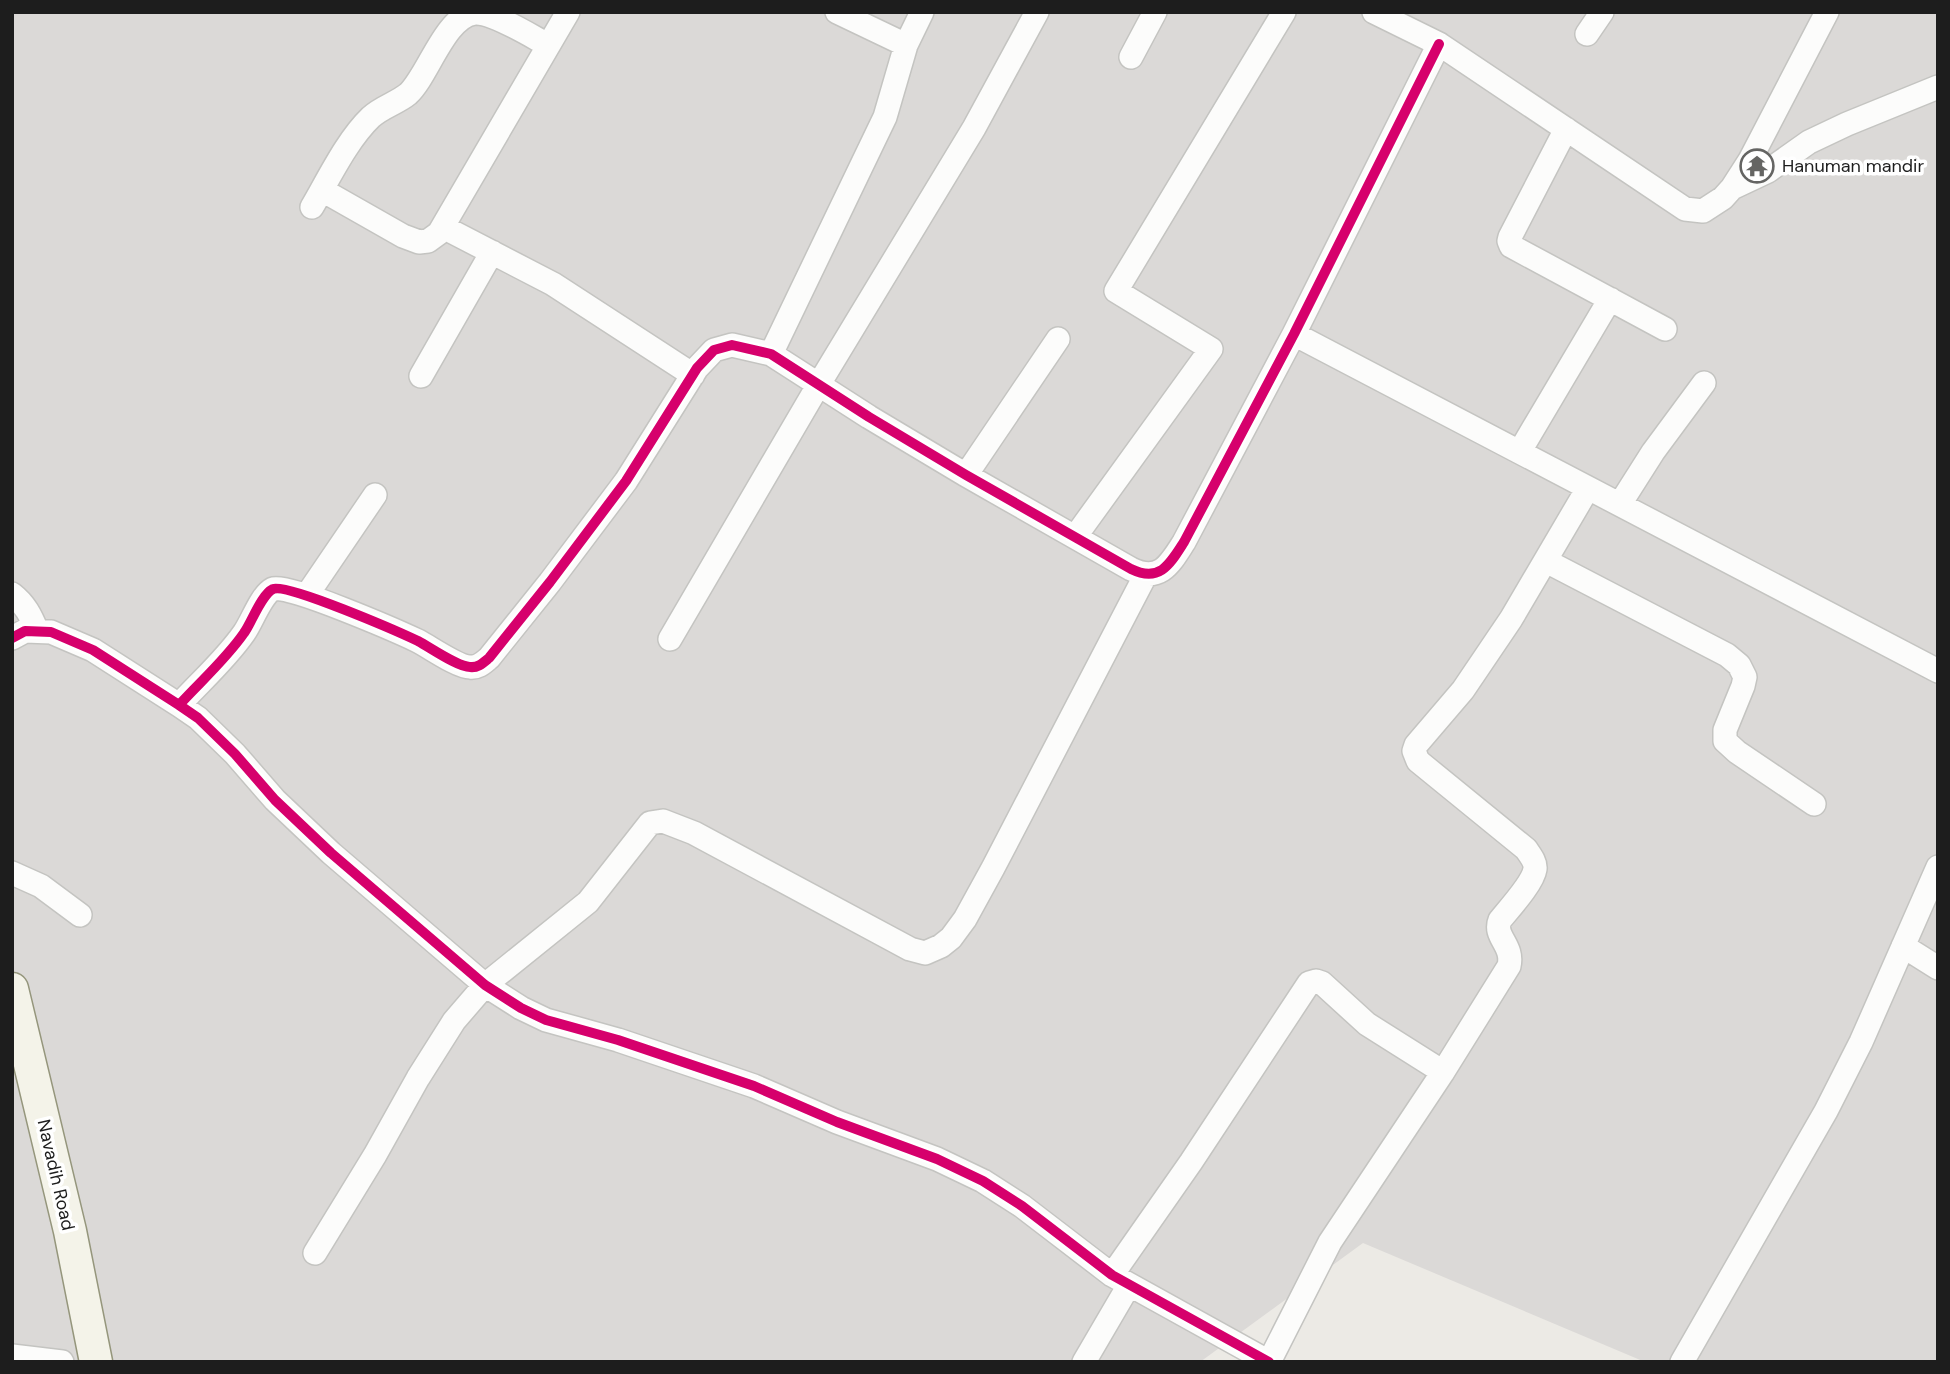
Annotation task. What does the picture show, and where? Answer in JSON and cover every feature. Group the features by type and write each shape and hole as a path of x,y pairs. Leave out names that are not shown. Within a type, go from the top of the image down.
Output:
{"main road":[{"name":"Navadih Road","path":"12,989 22,1073 69,1231 96,1362"}],"street":[{"path":"548,45 491,15 476,13 464,16 445,36 408,94 372,116 357,134 317,198 419,242 428,241 439,233 568,12"},
{"path":"837,12 906,45"},
{"path":"771,354 885,117 906,45 922,12"},
{"path":"670,639 819,384 974,128 1037,12"},
{"path":"1131,57 1155,12"},
{"path":"1075,537 1211,349 1116,291 1284,12"},
{"path":"1374,12 1439,44 1685,209 1703,211 1723,198 1750,160 1827,12"},
{"path":"1587,34 1602,12"},
{"path":"180,705 244,633 266,595 279,588 307,596 417,641 463,666 472,668 481,665 550,582 626,481 693,375 714,350 732,345 771,354 966,475 1144,576 1160,572 1171,563 1184,542 1294,334 1439,44"},
{"path":"1732,188 1768,171 1809,142 1938,87"},
{"path":"1566,129 1509,241 1515,248 1665,329"},
{"path":"443,227 553,284 693,375"},
{"path":"421,376 492,252"},
{"path":"1520,451 1609,299"},
{"path":"1294,334 1938,671"},
{"path":"966,475 1058,339"},
{"path":"1620,504 1653,452 1704,383"},
{"path":"12,638 25,631 51,632 93,650 198,718 235,754 275,800 331,853 485,985 521,1008 546,1020 618,1040 724,1075 837,1122 937,1159 983,1181 1013,1200 1121,1280 1269,1362 1330,1242 1443,1072 1509,966 1509,950 1497,926 1531,880 1535,869 1533,859 1526,849 1418,761 1414,751 1416,745 1463,690 1511,619 1588,488"},
{"path":"307,596 375,495"},
{"path":"1546,561 1727,655 1739,665 1745,677 1725,730 1725,741 1814,804"},
{"path":"314,1253 454,1021 485,985 588,902 650,823 663,821 694,833 909,949 925,953 941,946 965,919 993,868 1144,576"},
{"path":"12,594 26,608 37,631"},
{"path":"1682,1362 1826,1111 1861,1042 1938,867"},
{"path":"12,873 41,886 80,915"},
{"path":"1903,946 1938,968"},
{"path":"1084,1362 1121,1280 1191,1162 1310,983 1322,983 1367,1024 1443,1072"},
{"path":"12,1356 62,1362"}],"shaded area":[{"path":"12,12 1938,12 1938,1362 1645,1362 1363,1243 1200,1362 12,1362"}],"cycle path":[{"path":"179,705 237,643 257,609 273,589 299,593 344,609 418,641 459,664 470,667 480,665 489,658 550,582 626,481 697,368 714,350 732,345 771,354 966,475 1131,569 1150,574 1163,569 1184,542 1294,334 1439,44"},
{"path":"12,638 25,631 51,632 93,650 198,718 235,754 275,800 331,853 485,985 521,1008 546,1020 618,1040 754,1086 837,1122 937,1159 983,1181 1022,1206 1112,1275 1269,1362"}],"place":[{"name":"Hanuman mandir","path":"1757,166"}]}
